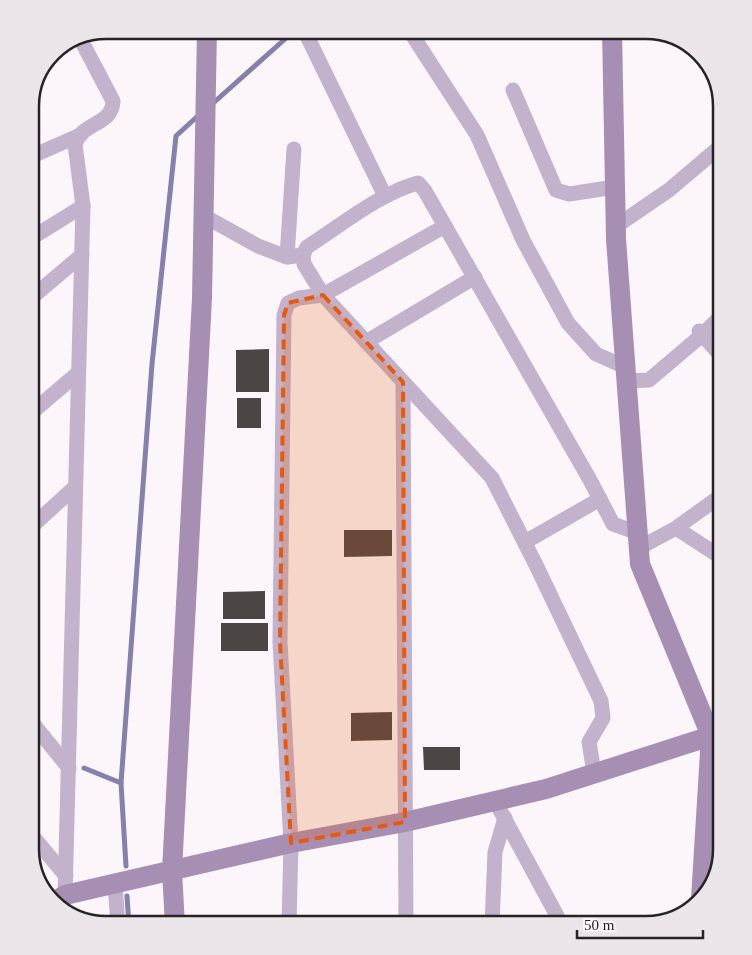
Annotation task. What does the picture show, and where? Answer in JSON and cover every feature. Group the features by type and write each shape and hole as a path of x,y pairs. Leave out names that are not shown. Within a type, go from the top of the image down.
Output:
{"street":[{"path":"174,916 172,871 202,298 207,39"},
{"path":"308,39 384,196"},
{"path":"415,39 477,135 523,240 568,323 596,354 626,374 649,380 713,323"},
{"path":"612,39 615,227 640,564 713,724"},
{"path":"39,154 78,136 109,115 113,109 113,101 83,43"},
{"path":"513,90 556,190 569,194 615,187"},
{"path":"62,891 69,768 82,254 83,206 76,144 78,136"},
{"path":"287,257 294,150"},
{"path":"615,227 669,190 713,153"},
{"path":"594,773 589,742 603,718 601,701 525,542 492,478 323,295 304,264 303,255 307,247 384,196 418,183 425,191 475,277 613,524 638,540"},
{"path":"39,233 83,206"},
{"path":"204,216 258,246 287,257 303,255"},
{"path":"289,916 291,844 280,642 284,315 288,303 299,298 323,295 445,226"},
{"path":"39,291 82,254"},
{"path":"366,342 475,277"},
{"path":"701,333 713,347"},
{"path":"39,406 78,373"},
{"path":"403,382 406,916"},
{"path":"39,520 75,487"},
{"path":"525,542 600,499"},
{"path":"638,540 676,528 713,501"},
{"path":"676,528 713,552"},
{"path":"62,891 115,884 291,844 405,822 500,809 546,789 713,732"},
{"path":"39,736 69,768"},
{"path":"702,886 713,764"},
{"path":"492,916 495,852 500,809"},
{"path":"500,809 557,916"},
{"path":"39,849 62,891"},
{"path":"115,884 117,916"}],"highlighted area":[{"path":"323,295 403,382 405,822 291,843 280,642 284,315 288,303"}],"building":[{"path":"269,349 269,392 236,392 236,350"},
{"path":"237,398 261,398 261,428 237,428"},
{"path":"344,530 392,530 392,556 344,557"},
{"path":"265,591 265,619 223,619 223,592"},
{"path":"221,623 268,623 268,651 221,651"},
{"path":"392,712 392,740 351,741 351,713"},
{"path":"423,747 460,747 460,770 424,770"}],"waterway":[{"path":"211,105 285,39"},
{"path":"126,866 121,783 152,364 176,136 200,114"},
{"path":"84,768 121,783"},
{"path":"127,896 128,916"}]}
